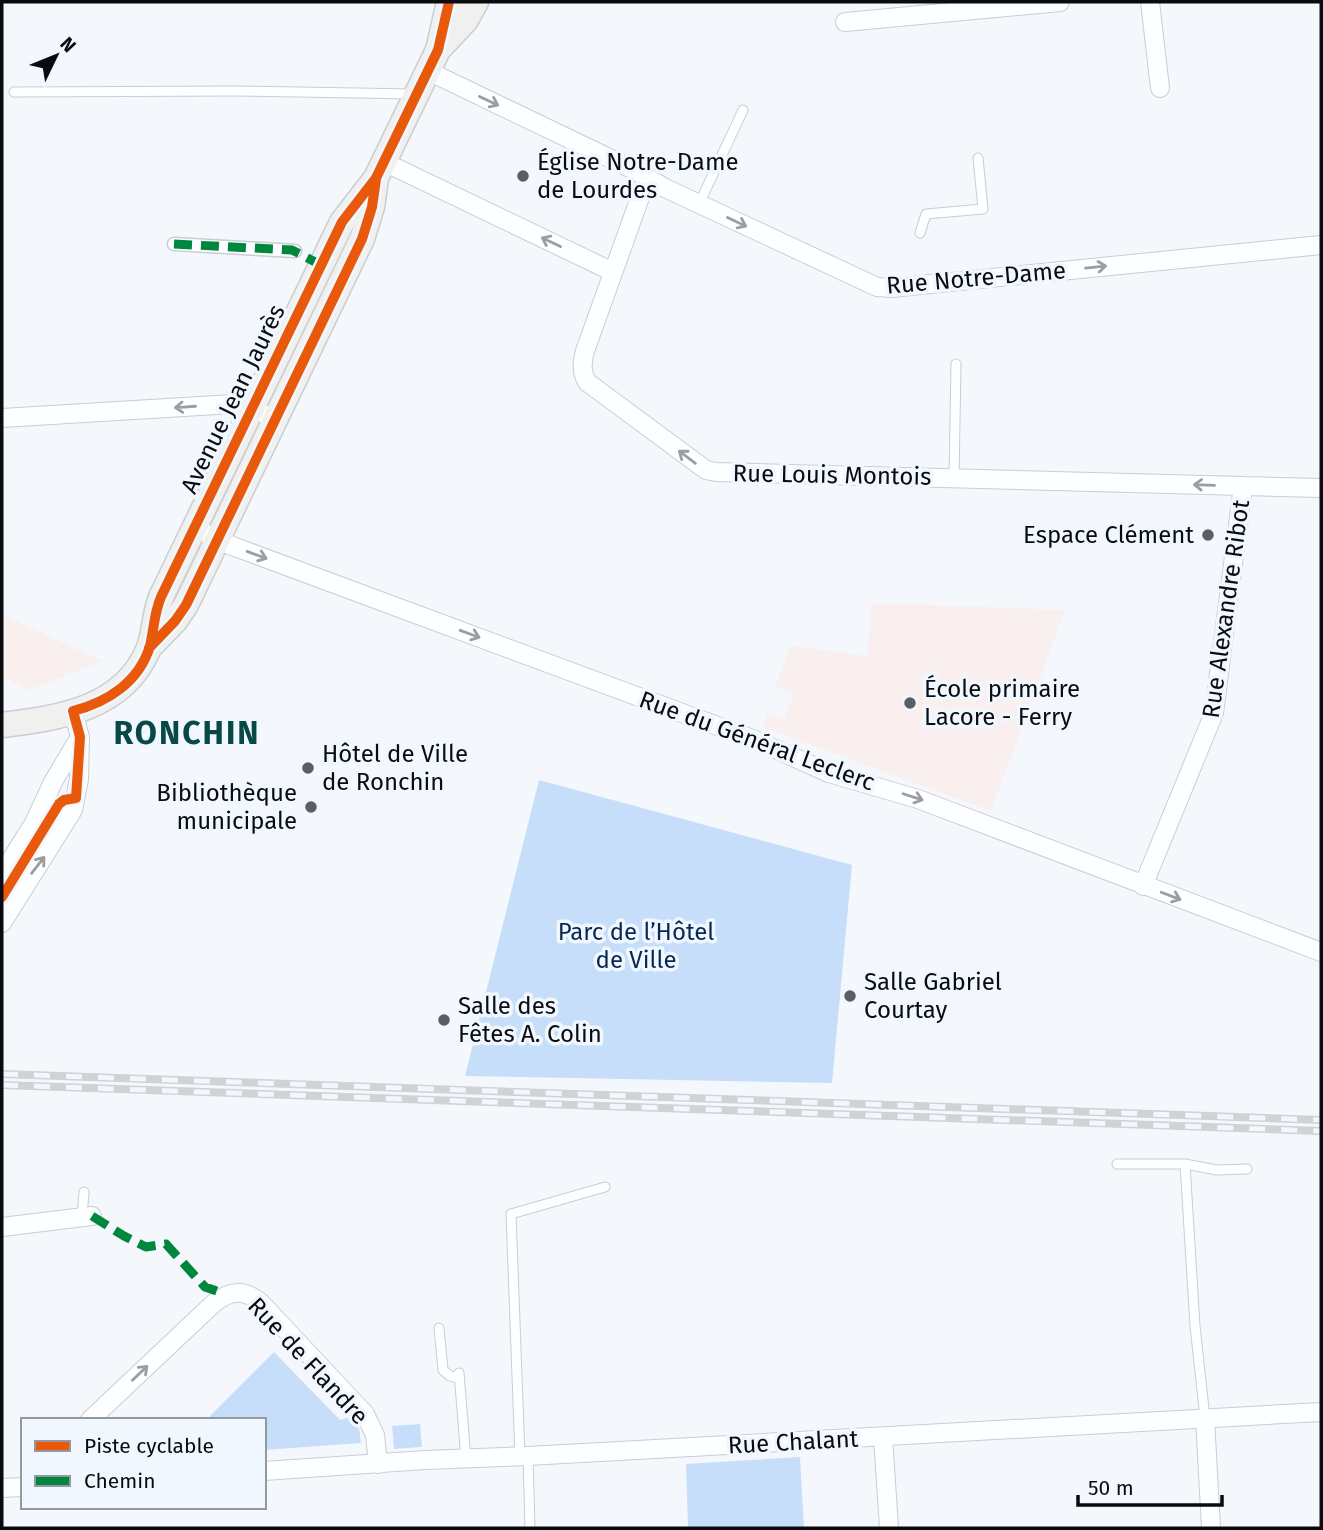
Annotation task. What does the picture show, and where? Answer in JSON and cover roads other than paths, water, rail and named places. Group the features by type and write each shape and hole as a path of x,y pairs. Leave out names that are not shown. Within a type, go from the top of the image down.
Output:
{"main road":[{"name":"Avenue Jean Jaurès","path":"263,414 307,258 347,214 380,170 433,61 449,2"},
{"name":"Avenue Jean Jaurès","path":"433,61 466,20 476,2"},
{"name":"Avenue Jean Jaurès","path":"2,725 96,705 122,688 138,670 149,648 159,603 205,534 263,414 362,239 380,170"}],"street":[{"path":"845,22 907,9 1060,2"},
{"path":"1150,2 1160,88"},
{"name":"Rue Notre-Dame","path":"433,61 647,178 871,286 891,288 925,277 1321,245"},
{"path":"380,170 613,272"},
{"name":"Rue Louis Montois","path":"647,178 585,351 583,376 587,382 698,466 716,472 1321,488"},
{"path":"174,244 307,258"},
{"path":"2,418 233,404 263,414"},
{"name":"Rue Alexandre Ribot","path":"1143,886 1214,713 1242,486"},
{"name":"Rue du Général Leclerc","path":"205,534 755,740 829,773 918,799 1321,952"},
{"path":"2,923 74,810 79,779 80,737 73,711"},
{"path":"2,874 34,823 53,782 80,737"},
{"path":"2,1227 87,1217"},
{"name":"Rue de Flandre","path":"92,1418 214,1303 225,1294 239,1292 261,1303 365,1414 375,1435 378,1464"},
{"name":"Rue Chalant","path":"266,1471 1321,1412"},
{"path":"1205,1418 1211,1528"},
{"path":"883,1437 889,1528"},
{"path":"2,1488 21,1487"}],"lane":[{"path":"433,61 461,2"},
{"path":"14,92 236,91 417,94"},
{"path":"699,204 743,110"},
{"path":"920,233 926,214 983,209 978,158"},
{"path":"352,228 380,170"},
{"path":"954,479 956,364"},
{"path":"149,648 169,608"},
{"path":"1117,1164 1185,1164 1217,1170 1247,1169"},
{"path":"1185,1164 1195,1326 1205,1418"},
{"path":"530,1528 511,1214 605,1187"},
{"path":"84,1192 87,1217"},
{"path":"439,1328 443,1370 450,1376 459,1376 466,1459"}],"railway":[{"path":"2,1074 1321,1120"},
{"path":"2,1085 1321,1131"}],"place":[{"name":"Église Notre-Dame de Lourdes","path":"523,176"},
{"name":"Espace Clément","path":"1208,535"},
{"name":"École primaire Lacore - Ferry","path":"910,703"},
{"name":"Hôtel de Ville de Ronchin","path":"308,768"},
{"name":"Bibliothèque municipale","path":"311,807"},
{"name":"Salle Gabriel Courtay","path":"850,996"},
{"name":"Salle des Fêtes A. Colin","path":"444,1020"}],"district":[{"name":"RONCHIN","path":"187,733"}],"park label":[{"name":"Parc de l’Hôtel de Ville","path":"636,946"}]}
